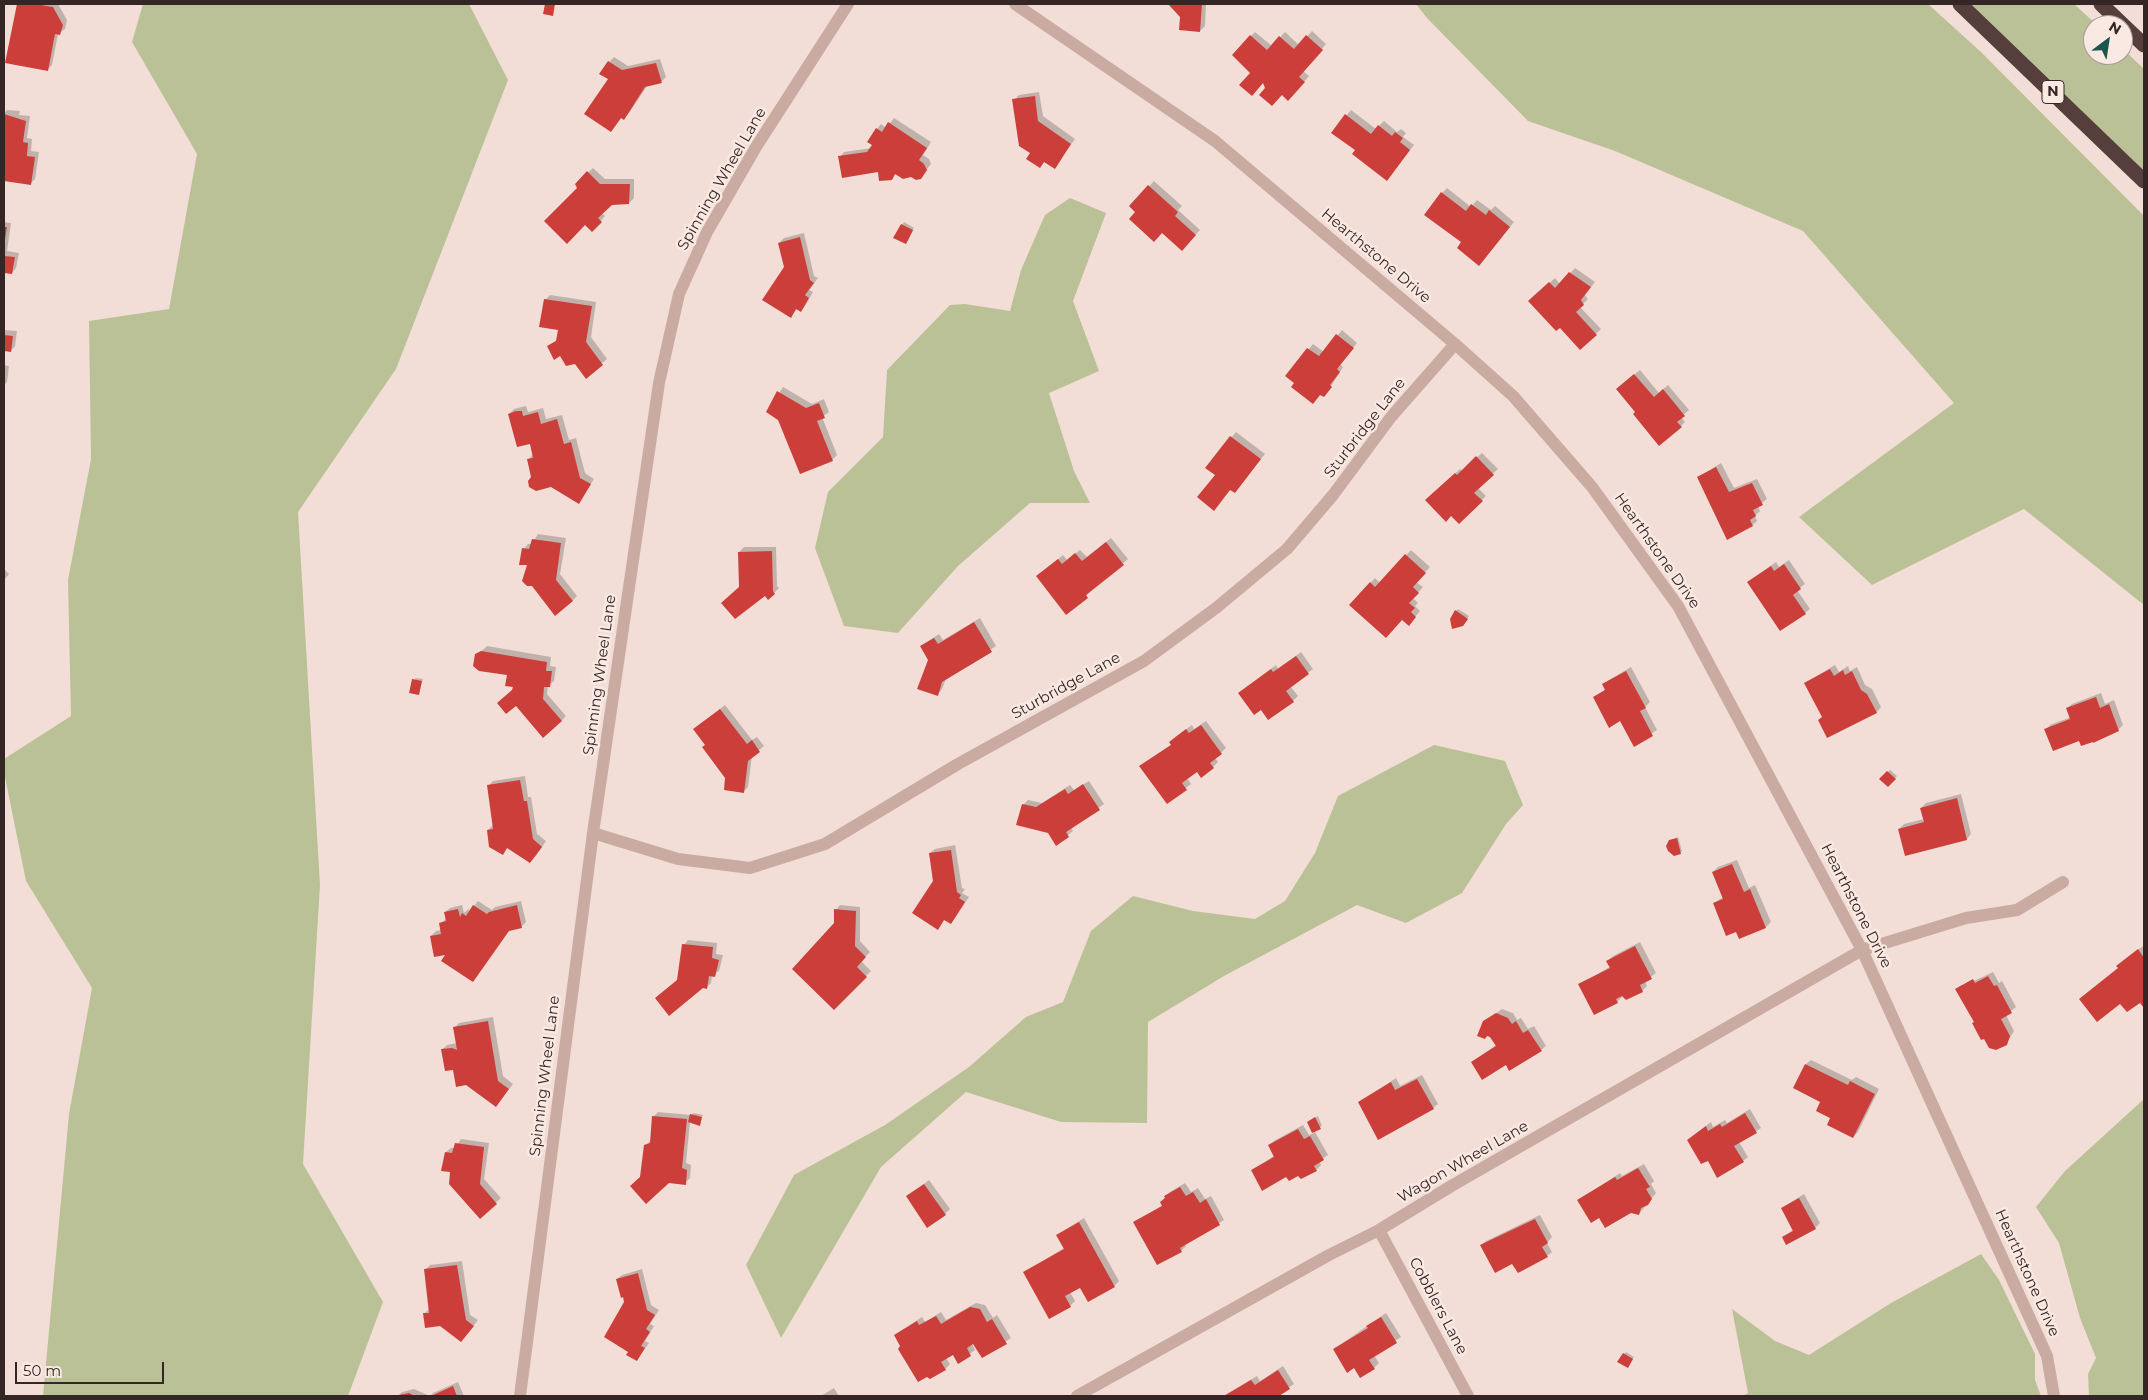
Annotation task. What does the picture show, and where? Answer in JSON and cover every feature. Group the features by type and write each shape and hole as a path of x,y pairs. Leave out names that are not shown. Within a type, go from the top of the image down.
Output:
{"highway":[{"name":"N","path":"1960,4 2144,181"},
{"path":"2101,4 2144,45"}],"street":[{"name":"Spinning Wheel Lane","path":"520,1396 593,833 659,383 679,294 707,232 756,147 848,4"},
{"name":"Hearthstone Drive","path":"1015,4 1215,141 1455,344 1513,396 1592,487 1678,606 1862,950 2047,1356 2054,1396"},
{"name":"Sturbridge Lane","path":"593,833 678,859 750,868 825,844 958,764 1144,662 1216,608 1287,549 1333,495 1391,417 1455,344"},
{"name":"Wagon Wheel Lane","path":"1078,1396 1329,1255 1379,1230 1462,1180 1862,950 1966,918 2017,910 2063,882"},
{"name":"Cobblers Lane","path":"1379,1230 1468,1396"}],"green space":[{"path":"143,4 469,4 508,80 396,369 298,512 320,885 303,1164 383,1302 348,1396 43,1396 69,1114 92,988 26,881 4,772 4,759 71,716 68,580 91,459 89,321 169,309 197,154 132,42"},
{"path":"1416,4 1928,4 1981,52 2144,216 2144,605 2024,509 1872,585 1799,517 1954,403 1803,231 1615,151 1528,121 1427,18"},
{"path":"1970,4 2074,4 2086,15 2083,15 2083,65 2133,65 2133,59 2144,69 2144,171"},
{"path":"1070,198 1106,213 1073,301 1099,371 1049,393 1074,471 1090,503 1030,503 958,566 898,633 844,626 815,548 828,492 883,437 887,370 950,305 965,304 1010,311 1021,270 1045,215"},
{"path":"1434,745 1505,761 1523,805 1506,824 1462,893 1406,923 1357,905 1224,976 1148,1022 1147,1123 1061,1122 966,1092 881,1167 781,1338 746,1265 794,1175 885,1125 969,1067 1026,1017 1063,1002 1091,931 1133,896 1193,911 1255,919 1285,901 1315,853 1338,796"},
{"path":"2144,1099 2144,1396 2089,1396 2088,1374 2096,1358 2080,1318 2059,1243 2036,1207 2065,1171"},
{"path":"1981,1254 1999,1280 2035,1354 2035,1380 2041,1396 1742,1396 1748,1393 1732,1309 1775,1341 1809,1355 1891,1303"}],"building":[{"path":"17,4 53,7 63,25 60,35 55,34 48,71 5,63"},
{"path":"545,4 555,4 553,16 543,14"},
{"path":"1168,4 1202,4 1200,32 1179,30 1180,17"},
{"path":"1250,35 1267,50 1279,36 1294,49 1306,35 1323,50 1299,77 1305,82 1288,101 1282,95 1272,106 1259,95 1265,88 1263,83 1252,96 1239,85 1250,73 1232,55"},
{"path":"608,61 622,70 656,63 662,83 645,87 624,120 621,118 611,132 584,114 608,79 599,74"},
{"path":"1035,96 1038,121 1071,144 1055,169 1044,162 1040,168 1026,159 1030,153 1019,146 1012,99"},
{"path":"4,114 26,121 23,142 28,143 27,156 35,157 31,185 4,181"},
{"path":"1345,114 1371,134 1378,125 1392,136 1395,132 1403,138 1400,142 1410,150 1387,181 1352,154 1355,150 1331,133"},
{"path":"888,122 927,148 919,160 927,170 921,179 916,180 911,177 903,179 895,174 892,180 879,181 878,172 842,178 838,156 867,152 872,145 867,142 876,128 882,132"},
{"path":"587,171 600,184 630,184 629,204 612,205 598,218 602,222 592,232 585,225 567,244 544,221 577,188 575,184"},
{"path":"1148,185 1178,212 1175,216 1196,235 1182,251 1162,233 1154,242 1129,219 1135,212 1129,206"},
{"path":"1441,192 1466,211 1471,204 1486,215 1489,210 1510,227 1479,266 1457,248 1461,242 1424,215"},
{"path":"901,224 913,230 906,244 893,238"},
{"path":"4,227 7,227 5,240 4,240"},
{"path":"800,237 810,280 814,283 805,295 809,298 801,312 796,309 791,318 762,300 784,267 778,243"},
{"path":"4,256 15,257 12,274 4,273"},
{"path":"1569,272 1591,287 1581,300 1584,305 1576,312 1597,335 1580,350 1560,328 1556,331 1528,301 1549,282 1555,288"},
{"path":"544,299 592,306 586,342 603,365 586,379 575,364 566,366 560,356 554,360 547,346 556,341 558,330 539,327"},
{"path":"1336,334 1354,348 1337,369 1340,372 1330,385 1332,387 1324,397 1320,395 1313,404 1291,387 1294,383 1285,376 1307,348 1319,356"},
{"path":"4,335 13,336 11,352 4,351"},
{"path":"1634,374 1654,397 1663,389 1685,416 1677,422 1682,427 1659,446 1616,389"},
{"path":"777,391 806,408 819,403 825,418 817,421 833,461 800,474 778,420 766,412"},
{"path":"522,411 523,416 538,412 541,424 557,419 564,444 571,442 580,478 591,484 579,504 551,487 536,491 529,487 528,481 531,477 527,459 533,458 530,444 517,447 508,414"},
{"path":"1230,436 1261,459 1235,493 1230,490 1214,511 1197,497 1215,475 1205,468"},
{"path":"1476,456 1494,475 1474,493 1483,501 1459,524 1451,516 1446,522 1425,500 1455,473 1457,475"},
{"path":"1716,467 1729,492 1752,483 1763,505 1753,510 1756,516 1750,520 1753,526 1727,540 1697,477"},
{"path":"532,539 561,543 556,580 573,601 555,616 532,586 527,586 522,581 527,565 519,565 522,548 529,549"},
{"path":"1106,542 1124,565 1086,595 1088,598 1066,615 1036,576 1058,559 1062,564 1075,553 1082,561"},
{"path":"772,551 773,591 775,594 768,600 765,596 735,619 721,603 739,587 738,552"},
{"path":"1405,554 1426,573 1413,587 1419,593 1409,603 1415,608 1411,612 1416,617 1409,626 1402,620 1386,638 1349,605 1370,582 1375,587"},
{"path":"1784,564 1801,589 1793,595 1806,614 1780,631 1747,582 1771,566 1774,571"},
{"path":"1455,610 1468,619 1463,626 1452,629 1450,619"},
{"path":"974,622 992,652 942,682 938,696 917,689 928,660 920,646 934,638 938,644"},
{"path":"481,651 547,662 546,671 552,671 550,687 544,687 543,699 562,721 543,738 516,706 506,714 497,703 513,687 505,686 507,675 479,671 473,666 475,654"},
{"path":"1296,656 1309,674 1286,691 1294,702 1268,720 1261,710 1254,715 1238,693 1271,669 1273,672"},
{"path":"1830,669 1834,676 1843,670 1845,675 1852,671 1861,690 1867,694 1877,713 1827,738 1818,720 1822,717 1804,683"},
{"path":"1626,671 1646,708 1640,711 1653,736 1634,747 1620,721 1609,728 1593,697 1605,690 1602,684"},
{"path":"412,679 422,681 419,695 409,693"},
{"path":"2096,697 2100,708 2109,704 2119,731 2093,743 2081,746 2079,741 2053,751 2044,729 2070,719 2066,708"},
{"path":"720,709 747,744 752,740 760,752 748,761 744,793 724,790 725,778 702,747 705,745 693,729"},
{"path":"1201,725 1222,754 1210,763 1214,768 1201,778 1197,772 1182,783 1187,790 1167,804 1139,766 1171,745 1169,742 1186,729 1189,733"},
{"path":"1887,771 1896,779 1888,787 1879,779"},
{"path":"520,780 524,801 527,801 533,839 542,847 530,863 507,848 503,855 489,847 487,830 493,829 487,785"},
{"path":"1083,784 1100,810 1066,832 1069,837 1056,846 1048,833 1016,825 1022,804 1036,807 1065,789 1068,794"},
{"path":"1957,798 1967,840 1905,856 1898,829 1924,822 1920,808"},
{"path":"1677,838 1681,854 1674,856 1668,851 1666,846 1669,840"},
{"path":"951,850 957,892 961,895 959,898 965,902 951,924 944,920 938,930 912,913 933,881 929,853"},
{"path":"1732,864 1744,892 1750,889 1766,928 1739,939 1736,932 1726,936 1713,903 1723,899 1712,872"},
{"path":"473,905 487,914 517,905 522,928 509,931 473,982 441,961 445,955 434,957 430,936 441,934 439,923 446,921 444,912 458,909 460,917 462,913 466,916"},
{"path":"834,909 856,911 855,946 866,957 857,967 867,977 834,1010 792,969 834,923"},
{"path":"682,944 713,947 712,958 719,960 715,977 709,976 707,989 703,988 669,1016 655,998 677,980"},
{"path":"1635,946 1652,979 1640,985 1643,992 1626,1000 1622,996 1616,999 1618,1003 1594,1015 1578,984 1610,968 1606,961"},
{"path":"2138,949 2144,958 2144,1008 2140,1003 2127,1012 2120,1004 2097,1022 2079,999 2118,968 2116,966"},
{"path":"1988,976 1994,986 1997,985 2012,1013 2001,1019 2010,1036 2007,1045 1996,1050 1989,1048 1984,1039 1981,1040 1972,1023 1974,1022 1955,989 1973,979 1975,983"},
{"path":"1496,1013 1508,1018 1512,1024 1516,1021 1523,1033 1528,1030 1542,1051 1509,1071 1506,1065 1482,1080 1471,1062 1496,1046 1490,1037 1487,1036 1485,1039 1477,1036 1483,1021"},
{"path":"488,1021 498,1081 509,1089 496,1107 466,1085 456,1087 453,1070 445,1071 441,1049 452,1048 457,1050 453,1027"},
{"path":"1805,1064 1848,1085 1850,1081 1875,1094 1853,1138 1827,1125 1830,1118 1816,1111 1820,1102 1793,1088"},
{"path":"1417,1079 1434,1109 1378,1140 1358,1102 1391,1082 1395,1090"},
{"path":"1745,1113 1757,1133 1734,1146 1744,1162 1717,1178 1708,1161 1701,1164 1687,1140 1706,1126 1708,1131 1720,1124 1722,1127"},
{"path":"690,1114 702,1117 700,1126 688,1122"},
{"path":"652,1116 687,1119 682,1168 687,1170 686,1185 669,1183 646,1204 630,1186 640,1177 644,1145 650,1143"},
{"path":"1315,1117 1321,1129 1312,1133 1307,1122"},
{"path":"1298,1129 1304,1139 1310,1136 1324,1160 1314,1166 1317,1171 1301,1179 1298,1176 1289,1181 1286,1177 1262,1191 1251,1170 1274,1157 1268,1145"},
{"path":"455,1143 484,1147 480,1184 497,1204 480,1219 449,1184 450,1172 441,1171 445,1152 452,1153"},
{"path":"1638,1168 1650,1187 1646,1189 1652,1199 1648,1205 1641,1208 1639,1215 1631,1213 1605,1228 1599,1218 1591,1223 1577,1200 1615,1177 1617,1180"},
{"path":"924,1184 946,1215 927,1228 906,1196"},
{"path":"1180,1187 1186,1196 1193,1192 1200,1203 1206,1199 1220,1225 1180,1248 1182,1252 1157,1265 1133,1222 1162,1206 1160,1202 1165,1198 1164,1196"},
{"path":"1799,1198 1816,1229 1786,1245 1782,1237 1793,1231 1781,1208"},
{"path":"1535,1219 1548,1243 1542,1247 1548,1257 1518,1273 1512,1264 1495,1273 1480,1245"},
{"path":"1079,1222 1115,1287 1088,1302 1080,1288 1065,1296 1071,1307 1049,1319 1023,1272 1064,1249 1056,1235"},
{"path":"457,1265 466,1320 474,1326 461,1342 440,1326 425,1328 423,1313 429,1313 424,1269"},
{"path":"638,1273 647,1310 655,1315 646,1329 650,1332 641,1346 645,1348 637,1361 626,1355 628,1352 604,1337 624,1302 623,1297 621,1298 616,1279"},
{"path":"970,1307 980,1309 987,1322 992,1319 1007,1344 982,1358 973,1344 967,1348 971,1356 958,1364 953,1355 941,1362 946,1370 930,1379 927,1377 918,1382 898,1349 900,1346 894,1335 917,1321 919,1325 936,1316 941,1324"},
{"path":"1381,1317 1397,1343 1369,1360 1375,1369 1360,1378 1354,1368 1347,1373 1333,1349 1368,1328 1366,1326"},
{"path":"1623,1353 1633,1359 1628,1368 1617,1362"},
{"path":"1278,1370 1290,1389 1279,1396 1224,1396 1251,1380 1255,1385"},
{"path":"453,1386 457,1396 431,1396"},
{"path":"409,1393 415,1396 399,1396 399,1395"}]}
